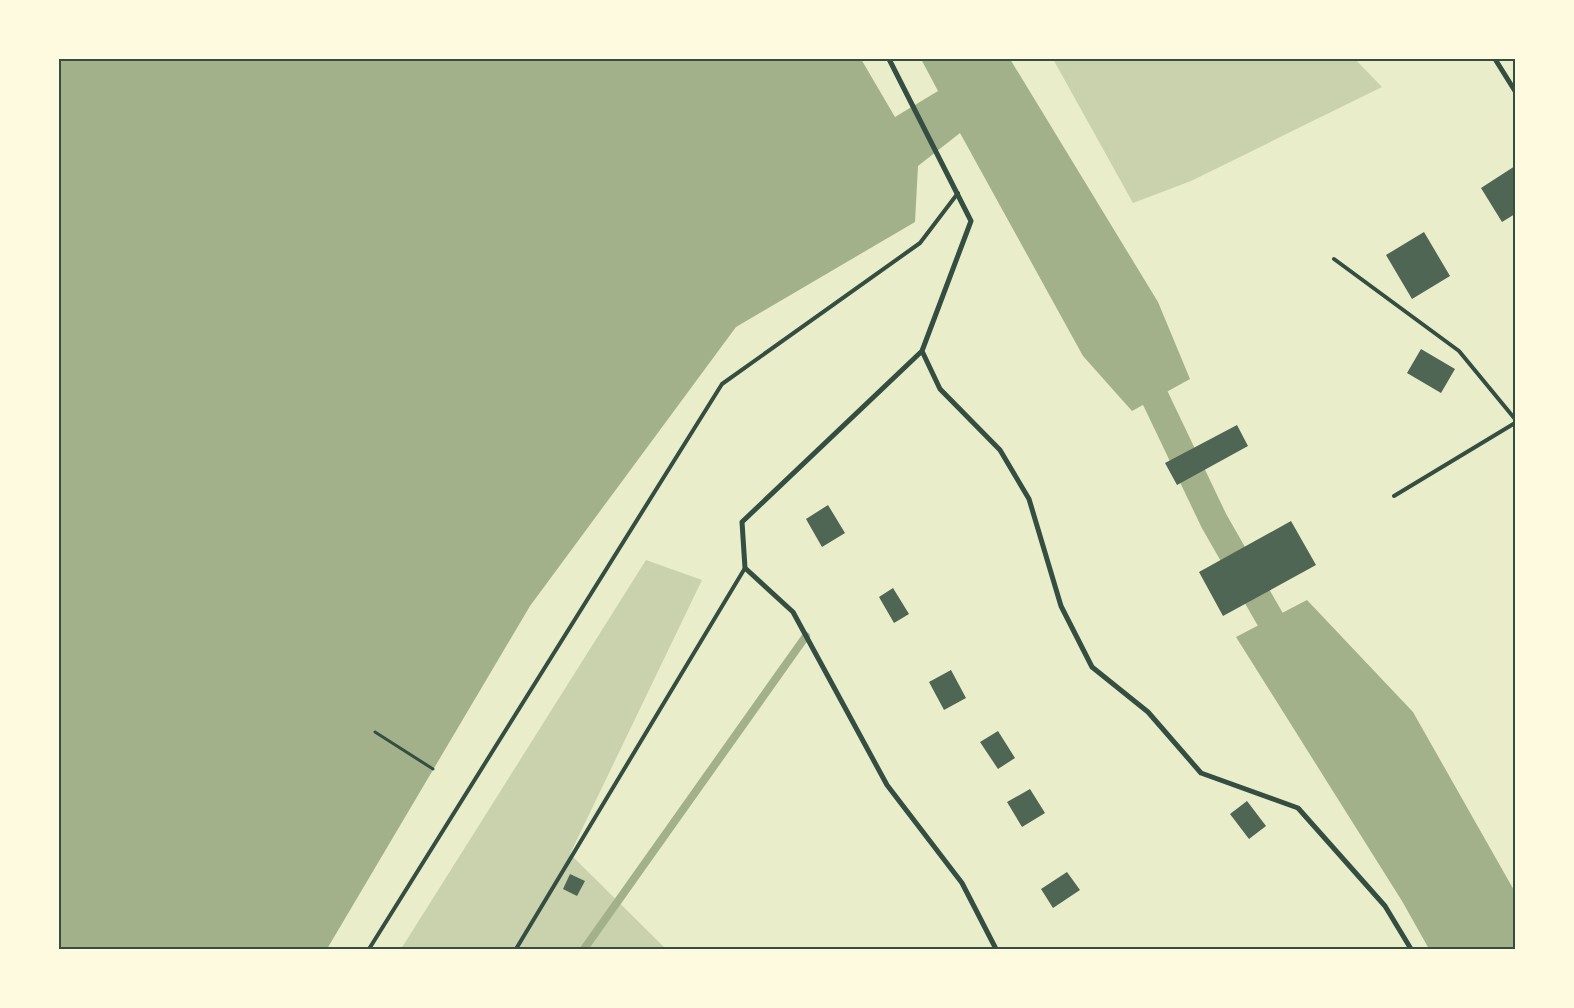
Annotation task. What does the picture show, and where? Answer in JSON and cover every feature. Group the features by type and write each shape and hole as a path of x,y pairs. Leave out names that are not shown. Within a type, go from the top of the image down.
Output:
{"street":[{"path":"889,59 946,168 971,221 922,351 742,522 745,568 793,612 887,785 962,883 996,949"},
{"path":"1495,59 1515,90"},
{"path":"922,351 940,389 1000,450 1029,499 1062,606 1092,667 1148,712 1201,772 1298,808 1385,906 1411,949"}],"lane":[{"path":"369,949 722,384 920,243 958,193"},
{"path":"1334,259 1459,351 1515,421 1394,496"},
{"path":"516,949 745,568"}],"path":[{"path":"375,732 433,769"}],"shaded area":[{"path":"59,59 861,59 895,117 938,91 921,59 1010,59 1158,302 1190,379 1132,411 1083,356 960,133 918,166 915,222 736,327 530,606 327,949 59,949"},
{"path":"1053,59 1355,59 1382,87 1191,181 1133,203"},
{"path":"646,560 702,580 570,854 666,949 401,949"},
{"path":"1307,600 1413,712 1515,892 1515,949 1429,949 1402,901 1236,637"}],"building":[{"path":"1515,166 1515,214 1502,222 1481,188"},
{"path":"1424,232 1450,276 1412,299 1386,255"},
{"path":"1421,349 1455,369 1441,393 1407,373"},
{"path":"1237,425 1248,446 1177,485 1165,463"},
{"path":"828,505 845,533 822,547 806,519"},
{"path":"1291,521 1316,565 1223,616 1199,572"},
{"path":"893,588 909,614 894,623 879,597"},
{"path":"951,670 966,698 944,710 929,682"},
{"path":"998,731 1015,758 998,769 980,742"},
{"path":"1030,789 1045,813 1022,827 1007,802"},
{"path":"1247,801 1266,826 1249,839 1230,814"},
{"path":"1067,872 1080,890 1053,908 1041,889"},
{"path":"570,874 585,881 577,896 563,889"}],"waterway":[{"path":"1139,364 1214,521 1289,652"},
{"path":"584,949 806,636"}]}
